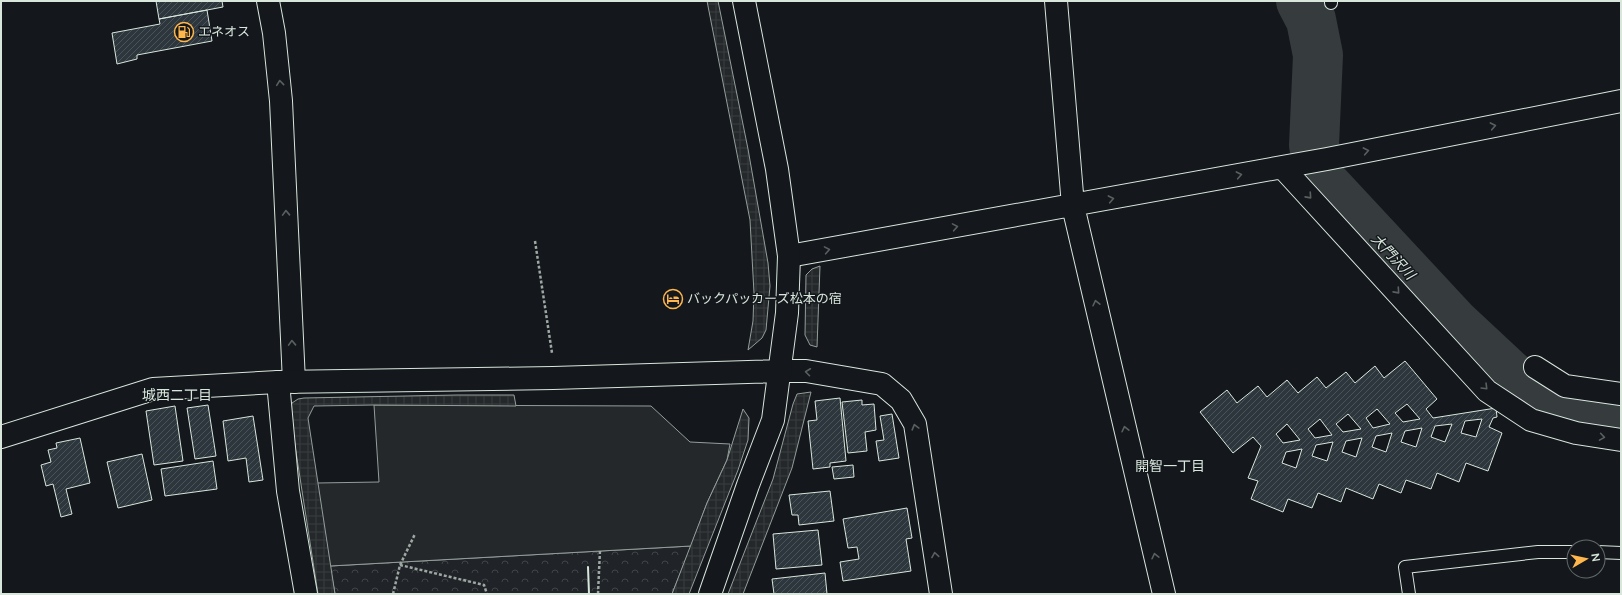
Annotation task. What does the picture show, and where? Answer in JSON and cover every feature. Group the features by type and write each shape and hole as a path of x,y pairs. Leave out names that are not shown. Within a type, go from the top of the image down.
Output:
{"street":[{"path":"268,1 274,33 282,101 288,491 306,594"},
{"path":"710,594 748,485 773,420 781,371 787,313 789,256 777,169 744,1"},
{"path":"1056,1 1073,206 1164,594"},
{"path":"789,256 1073,206 1621,101"},
{"path":"1292,165 1487,390 1531,420 1576,433 1621,440"},
{"path":"1535,367 1565,386 1621,394"},
{"path":"1,438 153,389 286,382 568,378 806,371 882,384 901,400 915,424 941,594"}],"lane":[{"path":"1409,594 1405,567 1538,552 1566,552"},
{"path":"1606,552 1621,553"}],"path":[{"path":"534,241 553,359"},
{"path":"393,594 400,565 415,534"},
{"path":"598,594 600,550"},
{"path":"400,565 484,585 487,594"}],"green space":[{"path":"691,546 672,594 335,594 330,566"}],"shaded area":[{"path":"707,1 718,1 748,149 768,263 770,286 766,330 762,338 748,350 753,321 754,293 750,220"},
{"path":"820,266 817,347 810,345 805,335 806,275 812,269"},
{"path":"811,392 792,468 743,594 728,594 773,479 797,394"},
{"path":"514,395 516,406 314,406 308,418 335,594 318,594 294,439 290,409 292,403 298,399 304,398"},
{"path":"374,405 651,406 690,442 730,444 727,460 707,503 691,546 330,566 317,483 379,482"},
{"path":"743,409 749,418 748,440 738,470 689,594 672,594 707,503 727,460"}],"building":[{"path":"156,1 222,1 223,7 159,19"},
{"path":"207,10 212,41 137,55 137,59 117,64 112,33 160,24 159,19"},
{"path":"1405,361 1437,399 1426,409 1433,418 1496,408 1497,417 1493,418 1489,427 1502,433 1488,471 1466,463 1459,482 1437,473 1431,489 1406,480 1401,493 1379,484 1373,499 1346,488 1341,502 1318,493 1312,508 1288,499 1283,512 1251,499 1258,481 1248,478 1261,446 1253,437 1233,453 1200,412 1227,390 1237,403 1258,386 1267,397 1287,380 1298,393 1317,377 1326,388 1346,372 1355,383 1375,366 1384,378","holes":["1407,404 1420,419 1403,422 1395,413","1377,409 1390,424 1373,428 1366,418","1348,414 1361,429 1343,432 1336,424","1320,419 1332,435 1315,438 1308,429","1482,419 1476,437 1461,433 1465,421","1287,424 1300,440 1283,443 1276,434","1452,424 1445,442 1431,437 1435,426","1422,428 1416,447 1401,442 1405,431","1392,433 1386,452 1372,447 1376,436","1362,438 1356,457 1342,452 1346,441","1333,442 1327,461 1312,456 1316,445","1302,449 1296,468 1282,463 1286,452"]},
{"path":"840,398 846,461 830,463 830,467 813,469 808,421 817,420 815,401"},
{"path":"862,400 862,405 874,404 876,430 865,432 867,451 848,453 842,402"},
{"path":"208,405 216,456 195,459 187,408"},
{"path":"175,406 183,461 154,465 146,411"},
{"path":"892,414 899,458 879,461 876,441 884,440 880,416"},
{"path":"253,416 263,480 249,482 246,458 228,461 223,421"},
{"path":"80,438 90,483 66,489 72,514 61,517 53,484 46,486 41,465 51,462 48,450 57,448 56,443"},
{"path":"142,454 152,500 118,508 107,462"},
{"path":"213,461 217,489 165,496 161,469"},
{"path":"853,465 854,477 834,479 832,467"},
{"path":"830,491 834,521 799,525 798,515 792,515 789,495"},
{"path":"907,508 912,538 906,539 911,571 843,581 840,562 859,559 857,547 848,548 843,519"},
{"path":"818,530 822,565 776,569 773,534"},
{"path":"825,573 827,594 774,594 772,579"}],"waterway":[{"name":"大門沢川","path":"1301,1 1311,20 1318,55 1314,145 1320,179 1454,323 1512,377 1555,405 1621,417"}],"wall":[{"path":"588,567 589,594"}],"place":[{"name":"エネオス","path":"184,32"},
{"name":"バックパッカーズ松本の宿","path":"673,299"}],"district":[{"name":"城西二丁目","path":"177,395"},
{"name":"開智一丁目","path":"1170,466"}]}
